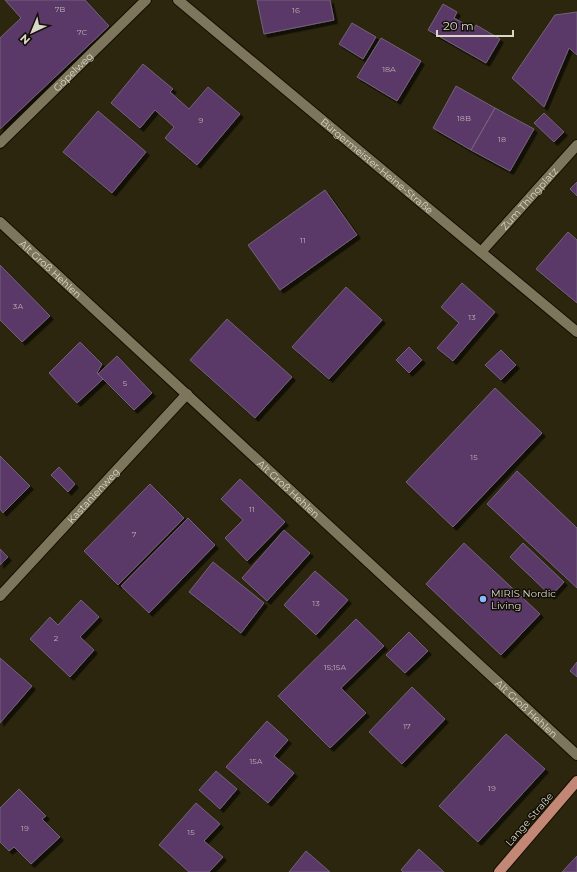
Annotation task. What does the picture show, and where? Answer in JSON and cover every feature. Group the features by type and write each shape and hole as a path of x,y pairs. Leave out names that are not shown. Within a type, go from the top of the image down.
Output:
{"main road":[{"name":"Lange Straße","path":"499,872 577,781"}],"street":[{"name":"Göpelweg","path":"0,143 146,0"},
{"name":"Bürgermeister-Heine-Straße","path":"178,0 577,332"},
{"name":"Zum Thingplatz","path":"481,252 577,145"},
{"name":"Alt Groß Hehlen","path":"0,222 577,755"},
{"name":"Kastanienweg","path":"0,596 186,394"}],"building":[{"path":"5,0 85,0 109,26 0,129 0,38 21,18"},
{"path":"257,0 330,0 334,20 264,34"},
{"path":"443,4 457,12 454,18 474,29 476,25 500,39 486,63 428,30"},
{"path":"577,12 577,55 569,48 544,107 512,78 555,15"},
{"path":"352,23 376,37 363,59 339,44"},
{"path":"381,38 421,61 397,101 357,77"},
{"path":"143,64 173,89 170,92 189,109 208,87 240,114 197,165 165,138 174,127 155,110 140,128 111,103"},
{"path":"456,86 495,108 471,150 433,128"},
{"path":"495,108 534,129 510,171 471,150"},
{"path":"98,111 146,152 112,193 63,152"},
{"path":"544,113 564,132 554,142 534,123"},
{"path":"577,182 577,196 570,189"},
{"path":"325,190 357,235 280,290 248,245"},
{"path":"568,232 577,240 577,303 536,269"},
{"path":"0,265 50,316 22,342 0,320"},
{"path":"462,283 495,312 453,361 437,348 459,323 441,307"},
{"path":"346,287 382,320 329,379 292,347"},
{"path":"227,319 292,377 255,418 190,360"},
{"path":"80,342 102,364 97,373 103,379 77,403 49,373"},
{"path":"409,347 422,360 409,373 396,360"},
{"path":"501,350 516,365 501,380 485,365"},
{"path":"117,356 152,393 134,410 98,374"},
{"path":"495,388 542,433 453,527 406,482"},
{"path":"0,456 30,486 3,513 0,509"},
{"path":"59,467 75,484 68,492 51,475"},
{"path":"517,471 577,528 577,588 487,504"},
{"path":"240,479 285,522 247,561 225,538 243,520 221,499"},
{"path":"150,484 184,518 118,585 84,551"},
{"path":"188,518 215,545 149,613 121,586"},
{"path":"284,530 310,553 267,601 242,578"},
{"name":"MIRIS Nordic Living","path":"464,543 540,614 501,655 426,584"},
{"path":"523,543 564,582 551,596 510,557"},
{"path":"0,549 8,557 0,565"},
{"path":"213,562 264,603 241,633 189,592"},
{"path":"315,571 348,600 316,635 284,605"},
{"path":"81,600 99,617 80,637 94,650 70,677 30,639 50,617 58,625"},
{"path":"356,619 384,646 341,688 366,713 330,748 278,696"},
{"path":"409,632 428,651 405,673 386,655"},
{"path":"0,658 32,686 0,723"},
{"path":"577,662 577,677 570,671"},
{"path":"412,687 445,719 402,764 369,732"},
{"path":"267,721 288,740 274,756 294,773 268,803 226,767"},
{"path":"506,734 545,769 478,842 439,806"},
{"path":"216,771 237,789 220,809 199,790"},
{"path":"19,789 46,816 42,819 60,837 31,864 14,847 9,851 0,842 0,808"},
{"path":"196,803 220,824 204,841 223,857 209,872 189,872 159,845"},
{"path":"419,849 444,872 403,872 401,870"},
{"path":"306,851 330,872 289,872"},
{"path":"577,856 577,872 562,872"}],"place":[{"name":"MIRIS Nordic Living","path":"483,599"}]}
